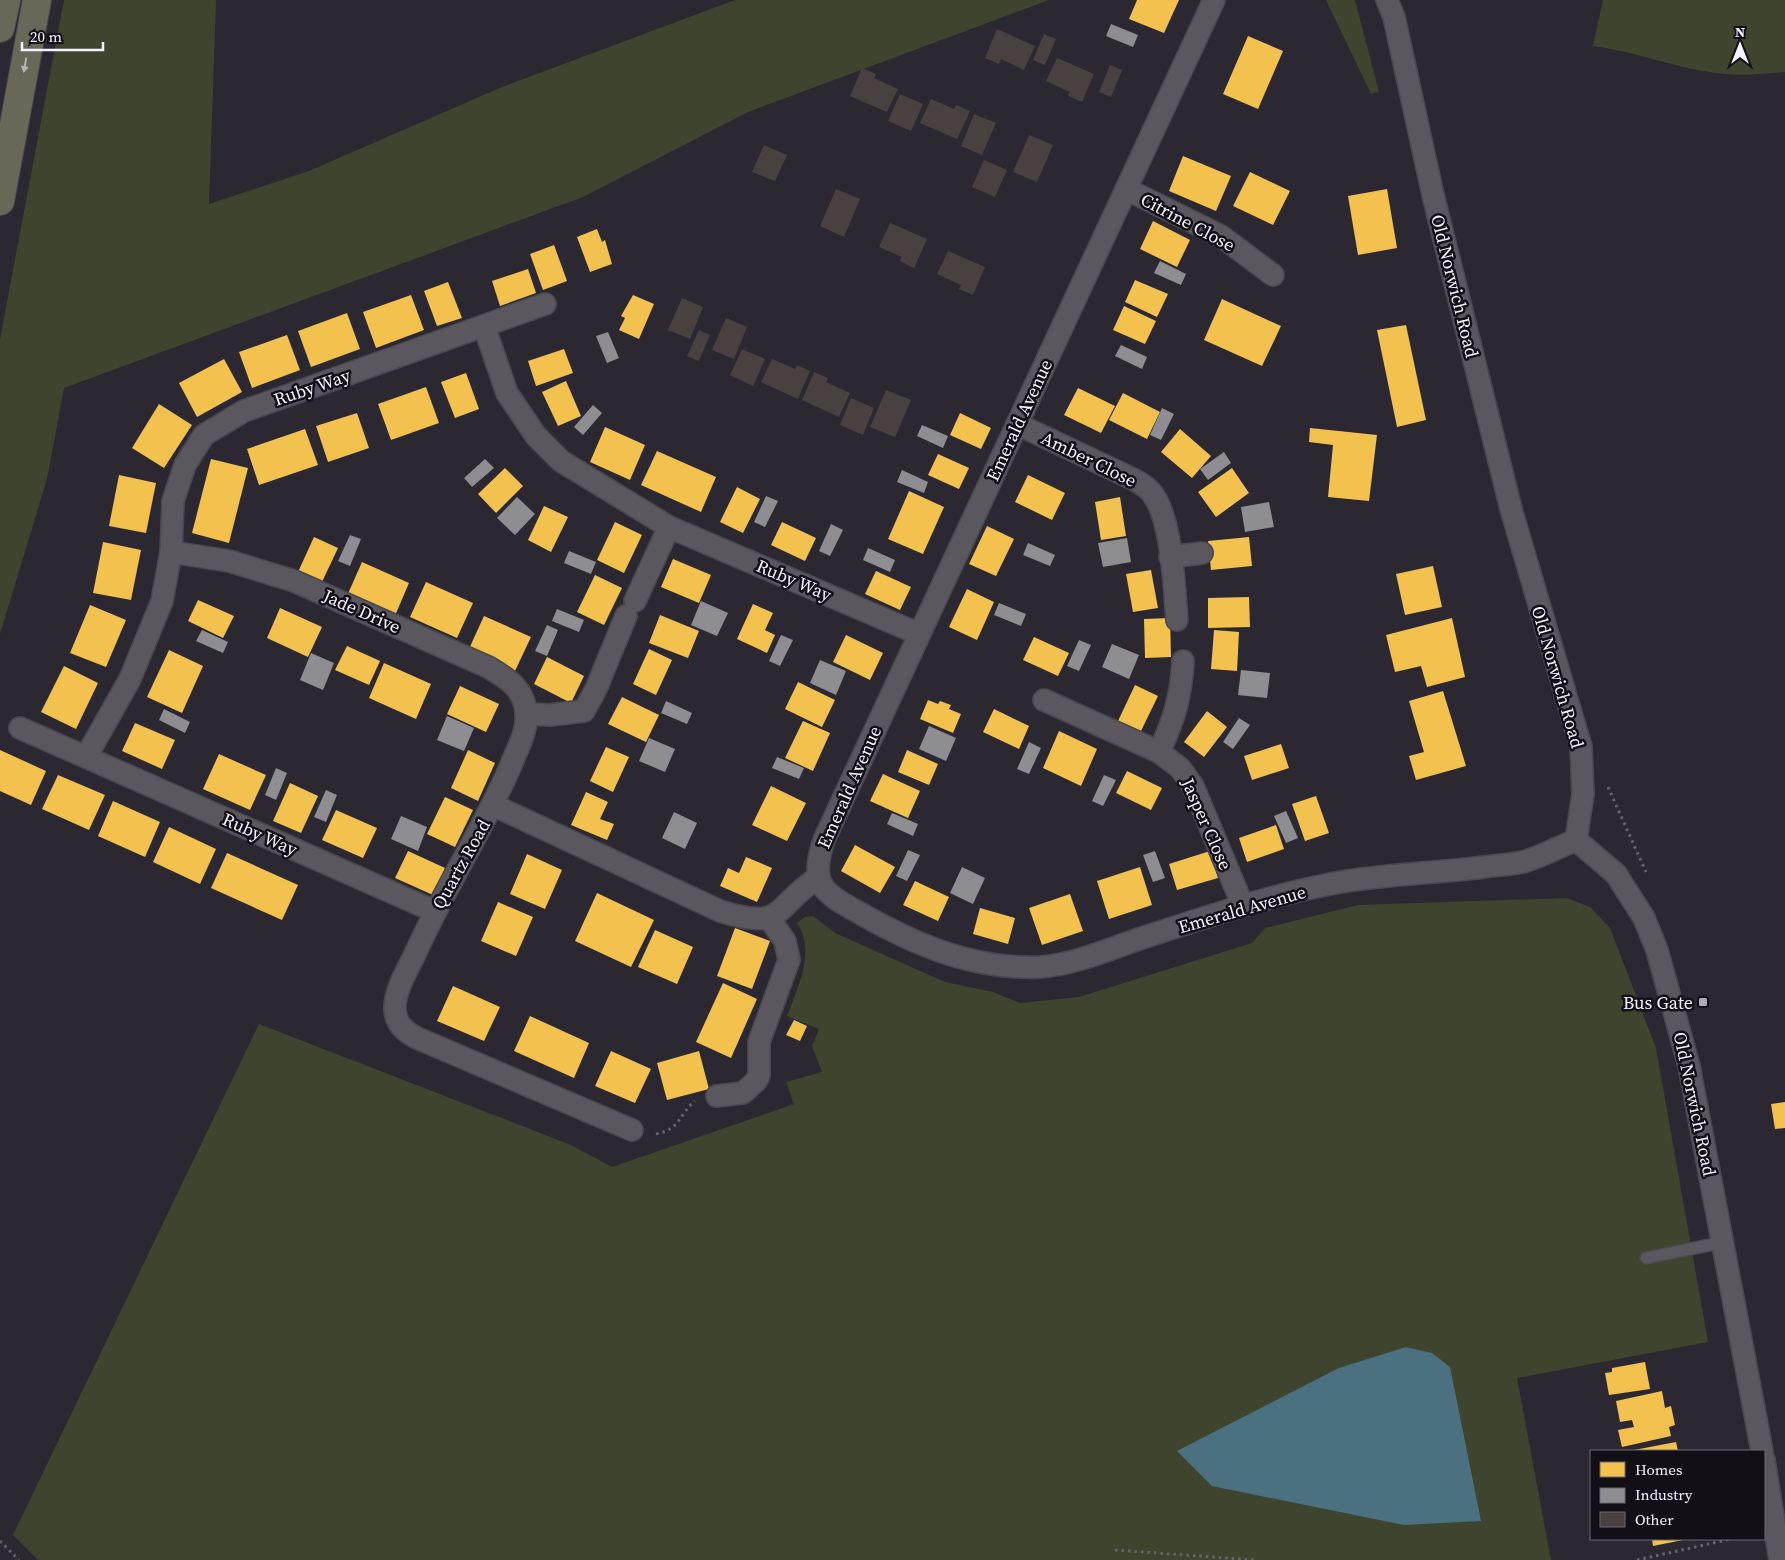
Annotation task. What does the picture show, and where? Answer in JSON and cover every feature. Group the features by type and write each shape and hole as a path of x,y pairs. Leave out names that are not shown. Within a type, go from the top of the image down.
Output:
{"highway":[{"path":"0,28 6,0"},
{"path":"0,201 37,0"}],"street":[{"name":"Emerald Avenue","path":"1214,0 824,840 817,868 818,877 825,890 842,903 927,948 961,958 1005,966 1042,966 1080,960 1243,906 1342,882 1448,872 1525,862 1576,840"},
{"name":"Old Norwich Road","path":"1387,0 1394,17 1435,204 1511,509 1581,747 1583,794 1576,840 1616,874 1644,918 1657,950 1689,1066 1724,1242 1762,1450"},
{"name":"Citrine Close","path":"1126,189 1221,236 1273,275"},
{"path":"484,326 545,304"},
{"name":"Ruby Way","path":"86,758 130,680 162,601 171,552 173,501 185,465 204,435 244,411 484,326 507,393 536,436 561,460 575,470 669,527 919,634"},
{"name":"Amber Close","path":"1017,424 1136,480 1151,492 1160,507 1167,531 1177,620"},
{"path":"526,714 550,715 584,711 596,689 630,609 669,527"},
{"name":"Jade Drive","path":"171,552 228,561 287,578 479,663 507,678 516,686 526,714 522,739 493,805"},
{"path":"1170,557 1202,553"},
{"path":"1159,752 1175,717 1181,689 1183,661"},
{"name":"Jasper Close","path":"1044,700 1159,752 1180,768 1194,786 1243,906"},
{"name":"Ruby Way","path":"20,728 434,911"},
{"name":"Quartz Road","path":"632,1130 417,1038 404,1030 398,1023 395,1011 396,998 434,911 493,805 720,911 751,919 769,918"},
{"path":"717,1096 743,1093 755,1082 758,1076 759,1042 789,960 785,940 769,918 780,912 802,887 818,877"},
{"path":"1765,1466 1780,1560"}],"lane":[{"path":"1646,1258 1724,1242"}],"path":[{"path":"1581,747 1605,779 1647,873"},
{"path":"632,1130 654,1135 668,1132 680,1122 689,1106 697,1100 717,1096"},
{"path":"1637,1560 1727,1540"},
{"path":"0,1541 19,1560"},
{"path":"1115,1550 1254,1560"}],"green space":[{"path":"64,0 216,0 209,204 309,171 502,87 735,0 1049,0 748,112 583,197 64,388 47,479 0,634 0,339"},
{"path":"1326,0 1355,0 1379,92 1371,94"},
{"path":"1603,0 1785,0 1785,72 1742,75 1700,71 1609,48 1593,46"},
{"path":"1567,898 1590,907 1610,928 1656,1048 1708,1342 1517,1378 1551,1560 38,1560 13,1535 259,1024 571,1145 612,1167 794,1104 786,1082 822,1072 812,1046 819,1029 787,1016 803,969 805,945 797,923 805,917 813,916 835,933 945,982 993,992 1020,1003 1079,997 1252,943 1265,928 1358,905"}],"water":[{"path":"1406,1347 1432,1353 1450,1367 1481,1521 1404,1525 1212,1486 1177,1451 1339,1368"}],"building: Homes":[{"path":"1137,0 1179,0 1164,33 1129,19"},
{"path":"1248,36 1283,51 1258,109 1223,94"},
{"path":"1183,156 1231,176 1216,211 1169,191"},
{"path":"1250,172 1290,191 1273,225 1233,206"},
{"path":"1387,189 1397,248 1358,255 1348,196"},
{"path":"1153,221 1190,240 1177,267 1140,249"},
{"path":"597,229 602,242 605,240 612,264 590,272 577,237"},
{"path":"554,245 567,281 543,290 530,254"},
{"path":"528,269 536,293 500,306 492,281"},
{"path":"1135,280 1168,294 1157,317 1125,302"},
{"path":"448,282 462,318 437,326 424,291"},
{"path":"411,295 424,330 376,348 363,312"},
{"path":"633,295 654,304 639,339 619,330 625,318 621,316"},
{"path":"1222,299 1281,326 1262,366 1204,340"},
{"path":"1124,306 1156,321 1145,344 1113,330"},
{"path":"347,313 360,349 311,367 298,331"},
{"path":"1406,325 1426,420 1397,427 1377,330"},
{"path":"287,335 300,370 252,388 239,352"},
{"path":"564,349 573,373 536,386 528,361"},
{"path":"224,359 242,392 197,417 179,383"},
{"path":"466,373 479,409 455,418 441,382"},
{"path":"566,381 581,416 558,426 542,392"},
{"path":"426,387 439,423 391,440 378,404"},
{"path":"1078,388 1115,406 1101,433 1064,415"},
{"path":"1123,393 1160,412 1147,439 1109,420"},
{"path":"159,404 192,425 164,468 132,448"},
{"path":"357,413 369,448 328,462 316,426"},
{"path":"960,413 991,428 981,449 950,435"},
{"path":"605,427 645,445 630,480 590,462"},
{"path":"1310,428 1377,435 1369,501 1328,497 1333,445 1309,442"},
{"path":"305,429 318,465 259,485 247,449"},
{"path":"1180,429 1211,456 1192,478 1161,452"},
{"path":"657,451 716,477 701,512 641,485"},
{"path":"938,454 969,468 959,489 928,475"},
{"path":"211,459 248,468 229,543 192,533"},
{"path":"505,468 523,486 496,513 478,494"},
{"path":"1232,468 1249,493 1216,517 1198,492"},
{"path":"119,475 156,483 146,533 109,526"},
{"path":"1028,475 1065,493 1052,520 1015,502"},
{"path":"737,487 760,499 743,533 720,522"},
{"path":"909,491 944,507 923,554 888,539"},
{"path":"1120,497 1126,536 1101,540 1095,502"},
{"path":"544,506 568,517 551,552 528,540"},
{"path":"615,522 642,535 624,573 597,560"},
{"path":"782,522 816,538 805,561 771,545"},
{"path":"987,526 1014,539 996,576 969,564"},
{"path":"314,537 338,548 322,582 298,572"},
{"path":"1249,537 1252,566 1211,570 1208,541"},
{"path":"103,542 141,550 131,600 93,593"},
{"path":"673,559 711,575 699,603 661,587"},
{"path":"362,562 409,583 394,618 347,596"},
{"path":"1433,566 1442,607 1405,615 1396,574"},
{"path":"1151,570 1158,608 1133,612 1126,574"},
{"path":"876,571 911,587 900,610 865,594"},
{"path":"595,575 622,588 604,625 577,612"},
{"path":"426,582 473,603 457,638 410,617"},
{"path":"967,589 994,602 977,640 949,627"},
{"path":"1249,597 1250,627 1208,628 1208,598"},
{"path":"198,600 234,616 223,638 188,621"},
{"path":"753,604 773,613 765,630 775,635 767,653 737,639"},
{"path":"90,605 126,620 106,667 70,653"},
{"path":"280,608 322,627 308,657 267,638"},
{"path":"660,615 699,631 688,658 649,643"},
{"path":"484,616 531,637 515,671 468,651"},
{"path":"1170,618 1171,657 1145,658 1144,619"},
{"path":"1452,618 1465,677 1427,687 1421,666 1395,672 1386,635"},
{"path":"1214,630 1239,632 1237,671 1211,669"},
{"path":"846,635 883,653 870,680 833,662"},
{"path":"1034,637 1069,653 1058,676 1023,660"},
{"path":"347,646 380,661 369,685 335,670"},
{"path":"649,649 672,660 656,695 633,684"},
{"path":"169,650 203,666 182,713 147,697"},
{"path":"547,657 584,676 571,703 534,684"},
{"path":"384,663 431,684 416,719 369,698"},
{"path":"64,666 98,683 76,729 41,712"},
{"path":"798,682 835,700 822,727 785,709"},
{"path":"1135,685 1158,696 1141,731 1118,721"},
{"path":"460,686 499,704 486,732 447,714"},
{"path":"1443,691 1466,766 1416,780 1409,756 1424,752 1409,701"},
{"path":"622,697 659,715 646,742 608,724"},
{"path":"928,700 938,704 940,701 951,705 949,709 961,714 953,733 920,719"},
{"path":"994,709 1029,726 1019,749 983,732"},
{"path":"1207,711 1227,727 1204,757 1184,742"},
{"path":"803,721 830,733 813,771 785,758"},
{"path":"135,723 175,740 162,769 122,751"},
{"path":"1059,731 1097,749 1081,786 1043,768"},
{"path":"1281,744 1289,768 1252,780 1244,756"},
{"path":"606,747 629,757 613,792 590,781"},
{"path":"0,750 46,771 31,805 0,791"},
{"path":"468,750 495,763 478,801 451,788"},
{"path":"907,750 938,764 929,785 898,772"},
{"path":"219,754 266,775 250,810 203,789"},
{"path":"1127,771 1162,788 1151,810 1116,793"},
{"path":"883,774 920,791 908,818 870,801"},
{"path":"58,775 105,795 89,830 42,809"},
{"path":"290,783 318,796 301,833 273,821"},
{"path":"771,786 806,803 787,841 752,825"},
{"path":"586,792 608,802 600,819 614,824 607,840 571,825"},
{"path":"1316,796 1329,833 1305,841 1292,804"},
{"path":"445,797 473,810 455,847 427,834"},
{"path":"113,801 160,822 145,857 98,836"},
{"path":"336,810 377,828 363,858 322,840"},
{"path":"1276,825 1284,849 1247,862 1239,838"},
{"path":"169,827 216,849 200,884 153,862"},
{"path":"855,845 895,867 880,893 841,871"},
{"path":"408,851 445,868 433,895 395,878"},
{"path":"1210,851 1218,878 1177,890 1169,864"},
{"path":"227,853 298,885 282,920 211,888"},
{"path":"527,854 562,870 545,909 510,894"},
{"path":"746,857 772,868 757,902 720,886 728,868 739,873"},
{"path":"1140,867 1152,905 1109,919 1097,881"},
{"path":"915,881 949,897 938,921 903,905"},
{"path":"597,893 654,920 631,967 575,941"},
{"path":"1070,894 1083,931 1042,945 1029,908"},
{"path":"498,902 533,917 516,956 481,941"},
{"path":"980,908 1015,918 1008,944 973,934"},
{"path":"735,928 770,941 752,989 717,976"},
{"path":"655,930 693,947 677,984 638,967"},
{"path":"723,983 757,999 731,1058 696,1042"},
{"path":"453,986 500,1007 484,1041 437,1021"},
{"path":"530,1016 589,1043 574,1078 514,1051"},
{"path":"794,1020 807,1026 800,1041 786,1035"},
{"path":"611,1051 651,1069 635,1103 595,1086"},
{"path":"699,1051 709,1089 667,1100 657,1063"},
{"path":"1785,1102 1785,1128 1775,1129 1771,1104"},
{"path":"1645,1362 1650,1389 1609,1395 1605,1373 1612,1372 1612,1368"},
{"path":"1662,1391 1665,1408 1671,1406 1675,1425 1669,1427 1671,1436 1622,1447 1618,1430 1634,1427 1632,1420 1620,1422 1616,1401"},
{"path":"1676,1442 1678,1450 1634,1450"},
{"path":"1652,1540 1683,1540 1653,1546"}],"building: Industry":[{"path":"1111,24 1138,35 1133,47 1106,36"},
{"path":"1160,261 1186,274 1181,285 1154,273"},
{"path":"608,332 619,358 607,363 596,336"},
{"path":"1121,345 1147,357 1142,369 1115,356"},
{"path":"593,405 602,413 583,435 574,427"},
{"path":"1162,408 1174,414 1161,440 1150,435"},
{"path":"922,425 948,436 943,448 917,436"},
{"path":"1224,452 1231,463 1208,480 1200,469"},
{"path":"485,459 494,468 472,487 464,478"},
{"path":"902,470 928,482 924,493 897,482"},
{"path":"766,496 778,501 765,527 754,522"},
{"path":"517,497 535,514 515,535 497,518"},
{"path":"1269,502 1274,527 1245,532 1241,507"},
{"path":"831,524 843,530 830,556 819,551"},
{"path":"350,535 361,539 350,566 338,561"},
{"path":"1127,538 1131,562 1103,567 1098,543"},
{"path":"1028,543 1055,555 1050,566 1023,555"},
{"path":"868,548 895,560 890,572 863,560"},
{"path":"569,551 596,562 591,574 564,563"},
{"path":"701,601 728,613 717,636 691,625"},
{"path":"999,603 1026,614 1021,626 994,615"},
{"path":"557,609 584,620 579,632 552,621"},
{"path":"547,625 558,630 547,656 535,651"},
{"path":"202,630 228,642 223,653 196,641"},
{"path":"781,635 793,640 780,666 769,661"},
{"path":"1079,640 1091,645 1079,671 1067,666"},
{"path":"1112,644 1139,655 1129,679 1102,667"},
{"path":"311,653 334,663 323,690 300,680"},
{"path":"820,660 846,671 836,695 810,683"},
{"path":"1241,670 1270,673 1267,698 1238,695"},
{"path":"666,701 692,713 687,724 661,713"},
{"path":"164,709 190,722 185,733 159,720"},
{"path":"447,716 474,728 464,751 437,740"},
{"path":"1239,718 1250,725 1233,749 1223,742"},
{"path":"929,726 956,738 946,761 919,749"},
{"path":"649,738 675,749 665,772 639,761"},
{"path":"1029,742 1041,748 1029,774 1017,769"},
{"path":"777,757 804,768 799,779 772,768"},
{"path":"276,768 287,773 276,800 265,795"},
{"path":"1104,775 1116,780 1103,806 1092,801"},
{"path":"326,790 337,795 326,822 314,817"},
{"path":"1286,811 1298,838 1286,843 1274,816"},
{"path":"674,812 697,823 685,849 662,838"},
{"path":"892,813 918,824 913,836 887,824"},
{"path":"401,816 427,827 418,851 391,839"},
{"path":"908,850 920,855 907,881 896,876"},
{"path":"1155,851 1165,878 1153,882 1143,855"},
{"path":"962,867 985,878 973,904 950,893"}],"building: Other":[{"path":"997,29 1035,46 1024,70 1001,59 999,64 985,58"},
{"path":"1044,34 1056,39 1045,65 1033,60"},
{"path":"1057,58 1094,74 1082,102 1068,96 1070,92 1046,81"},
{"path":"1110,65 1122,70 1111,97 1099,92"},
{"path":"862,68 876,74 874,78 898,89 887,112 850,96"},
{"path":"900,94 923,104 911,131 888,121"},
{"path":"931,99 954,109 956,105 970,111 957,139 920,123"},
{"path":"974,114 996,123 982,155 961,146"},
{"path":"1029,135 1053,145 1037,182 1013,172"},
{"path":"764,145 787,155 775,181 752,172"},
{"path":"984,160 1007,170 995,197 972,187"},
{"path":"836,189 860,199 844,237 820,226"},
{"path":"890,223 927,239 914,268 900,261 902,257 879,247"},
{"path":"948,251 985,267 973,295 959,289 961,285 937,274"},
{"path":"682,298 703,307 690,339 668,330"},
{"path":"726,318 747,327 734,359 712,350"},
{"path":"699,330 710,335 699,361 687,356"},
{"path":"742,349 765,359 753,386 730,375"},
{"path":"772,359 795,369 797,365 810,371 798,399 761,382"},
{"path":"814,372 828,378 826,382 850,393 839,417 802,400"},
{"path":"886,390 911,400 895,437 870,427"},
{"path":"851,398 874,408 863,435 840,425"}],"place":[{"name":"Bus Gate","path":"1703,1002"}]}
